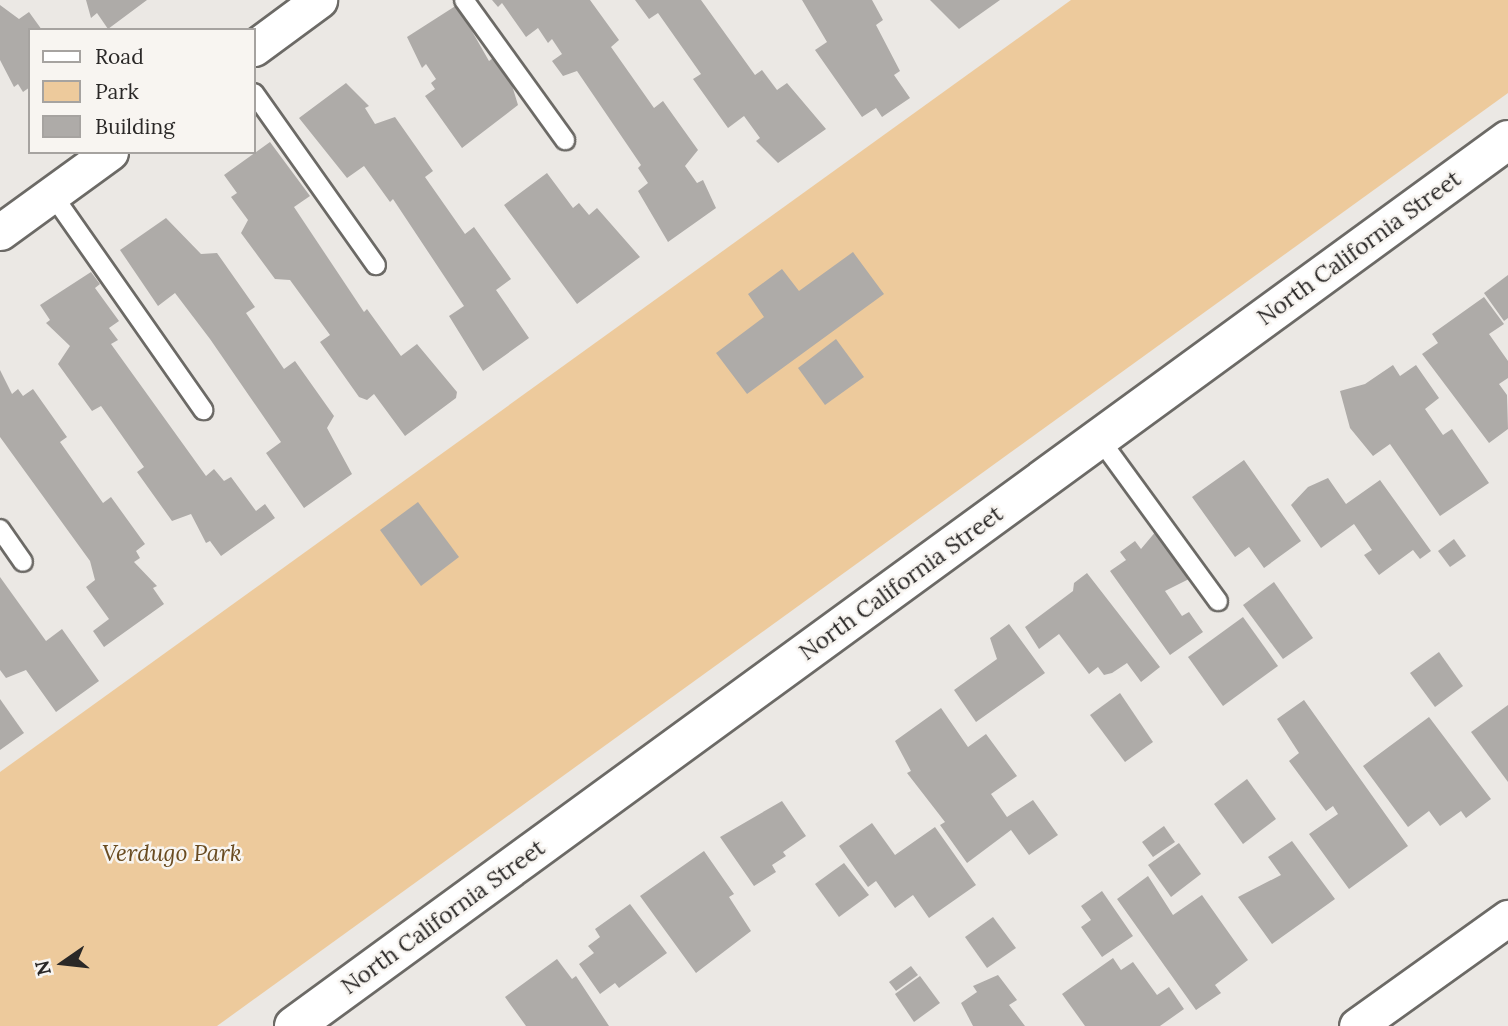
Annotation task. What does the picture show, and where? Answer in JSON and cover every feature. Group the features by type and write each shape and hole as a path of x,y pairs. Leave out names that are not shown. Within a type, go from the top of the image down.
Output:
{"street":[{"path":"256,47 319,0"},
{"name":"North California Street","path":"294,1026 1508,139"},
{"path":"0,232 107,154"},
{"path":"1357,1026 1508,918"}],"lane":[{"path":"464,0 565,140"},
{"path":"256,96 376,265"},
{"path":"52,194 203,410"},
{"path":"1099,438 1219,601"},
{"path":"0,529 23,562"}],"green space":[{"name":"Verdugo Park","path":"1071,0 1508,0 1508,93 217,1026 0,1026 0,772"}],"building":[{"path":"86,0 147,0 109,28 97,13 91,18"},
{"path":"492,0 590,0 619,40 611,47 654,108 663,101 698,150 685,166 697,183 703,180 716,208 668,242 638,191 648,183 638,168 641,165 577,71 563,76 552,61 562,54 552,39 548,43 538,28 526,37 502,3 498,7"},
{"path":"635,0 701,0 755,75 762,70 777,90 787,83 826,129 778,163 756,141 760,138 744,116 728,128 693,79 701,74 658,13 649,19"},
{"path":"802,0 872,0 883,20 876,25 900,71 894,75 910,98 882,117 876,108 862,117 815,50 827,42"},
{"path":"930,0 1000,0 959,29"},
{"path":"0,5 19,19 29,12 41,28 28,28 28,88 23,92 18,84 14,87 0,60"},
{"path":"457,5 489,61 497,55 507,69 518,105 462,148 425,96 435,89 431,83 436,79 426,64 422,68 407,37"},
{"path":"346,83 369,106 365,108 375,124 395,117 433,171 425,177 465,234 474,227 511,279 496,290 529,338 483,371 449,316 464,306 393,199 390,202 364,166 347,178 299,118"},
{"path":"270,142 310,196 294,207 364,312 367,309 401,356 417,344 457,392 456,398 405,436 374,394 367,400 359,397 320,342 330,335 290,280 275,279 241,233 248,220 231,197 237,193 224,175"},
{"path":"547,173 573,208 579,203 589,215 597,208 640,257 577,304 504,205"},
{"path":"166,218 201,254 217,253 255,307 246,313 284,369 295,361 334,416 327,428 352,474 304,508 266,453 281,442 210,339 175,293 158,306 120,250"},
{"path":"853,252 884,294 747,394 716,353 764,317 748,294 782,269 799,291"},
{"path":"91,272 100,284 95,288 119,321 109,328 118,340 111,344 206,476 214,469 224,481 231,477 256,511 265,504 275,518 221,556 210,541 206,543 191,514 172,521 137,472 144,467 101,406 92,411 58,364 70,346 46,323 50,320 40,305"},
{"path":"1508,275 1508,318 1504,321 1484,293"},
{"path":"1484,297 1504,324 1489,334 1508,361 1508,378 1499,384 1507,395 1508,429 1489,443 1422,354 1438,343 1432,334"},
{"path":"836,339 864,377 825,405 798,368"},
{"path":"1393,365 1400,376 1416,365 1439,398 1425,409 1443,435 1452,429 1489,483 1440,516 1390,444 1373,456 1350,428 1340,391 1365,384"},
{"path":"0,370 12,394 18,389 23,396 33,389 67,437 60,442 103,503 111,497 145,544 136,551 140,558 134,562 157,586 153,588 164,604 104,647 93,631 109,619 86,587 95,580 90,561 0,437"},
{"path":"1244,460 1301,541 1264,568 1249,547 1235,557 1192,497"},
{"path":"1328,478 1346,504 1380,480 1431,551 1420,559 1413,550 1379,575 1364,555 1372,550 1354,524 1321,548 1291,505 1308,487"},
{"path":"418,502 459,557 421,586 380,530"},
{"path":"1157,530 1191,572 1189,579 1165,591 1182,616 1189,612 1203,632 1170,655 1110,571 1126,560 1120,552 1135,541 1141,549"},
{"path":"1454,539 1466,556 1450,567 1438,551"},
{"path":"1087,573 1160,667 1141,682 1127,663 1112,673 1104,675 1098,667 1089,674 1059,634 1039,649 1025,627 1073,591 1074,583"},
{"path":"0,577 46,641 62,629 99,681 56,712 26,670 6,678 0,670"},
{"path":"1274,582 1313,638 1283,659 1243,605"},
{"path":"1243,617 1278,666 1223,706 1188,657"},
{"path":"1009,624 1045,673 976,722 954,690 997,659 990,638"},
{"path":"1439,652 1463,686 1435,707 1410,673"},
{"path":"1120,693 1153,742 1125,762 1090,715"},
{"path":"0,699 24,733 0,750"},
{"path":"1304,700 1408,846 1349,889 1309,834 1338,814 1333,806 1326,811 1289,761 1299,753 1277,719"},
{"path":"1508,705 1508,782 1471,732"},
{"path":"941,708 968,747 986,734 1017,776 991,794 1007,817 1033,800 1058,835 1029,855 1011,830 967,863 940,825 945,822 907,773 911,771 895,741"},
{"path":"1429,717 1491,799 1466,818 1461,811 1440,826 1429,811 1408,827 1363,766"},
{"path":"1247,779 1276,819 1243,844 1214,804"},
{"path":"782,801 806,836 783,852 786,856 772,865 776,872 754,886 720,837"},
{"path":"872,823 895,855 935,827 976,885 929,918 913,895 895,908 876,881 868,887 839,846"},
{"path":"1164,826 1175,842 1153,857 1142,842"},
{"path":"1292,841 1335,899 1272,944 1238,897 1281,875 1268,857"},
{"path":"1179,843 1201,874 1171,897 1148,865"},
{"path":"704,851 734,894 729,897 751,931 696,973 640,896"},
{"path":"844,863 869,895 839,917 815,884"},
{"path":"1148,876 1173,915 1202,895 1248,960 1215,985 1221,993 1196,1010 1117,899"},
{"path":"1102,891 1133,936 1102,957 1081,927 1091,920 1081,906"},
{"path":"630,904 667,953 619,988 615,983 600,994 579,964 594,953 588,946 600,937 595,929"},
{"path":"993,917 1016,948 987,968 965,937"},
{"path":"1113,958 1121,970 1133,962 1157,995 1169,987 1184,1009 1160,1026 1085,1026 1062,994"},
{"path":"557,959 572,979 576,976 609,1026 526,1026 505,997"},
{"path":"911,966 918,975 896,991 889,982"},
{"path":"998,975 1017,1000 1009,1005 1025,1026 973,1026 961,1003 977,992 973,986"},
{"path":"920,976 940,1003 914,1022 895,994"}]}
